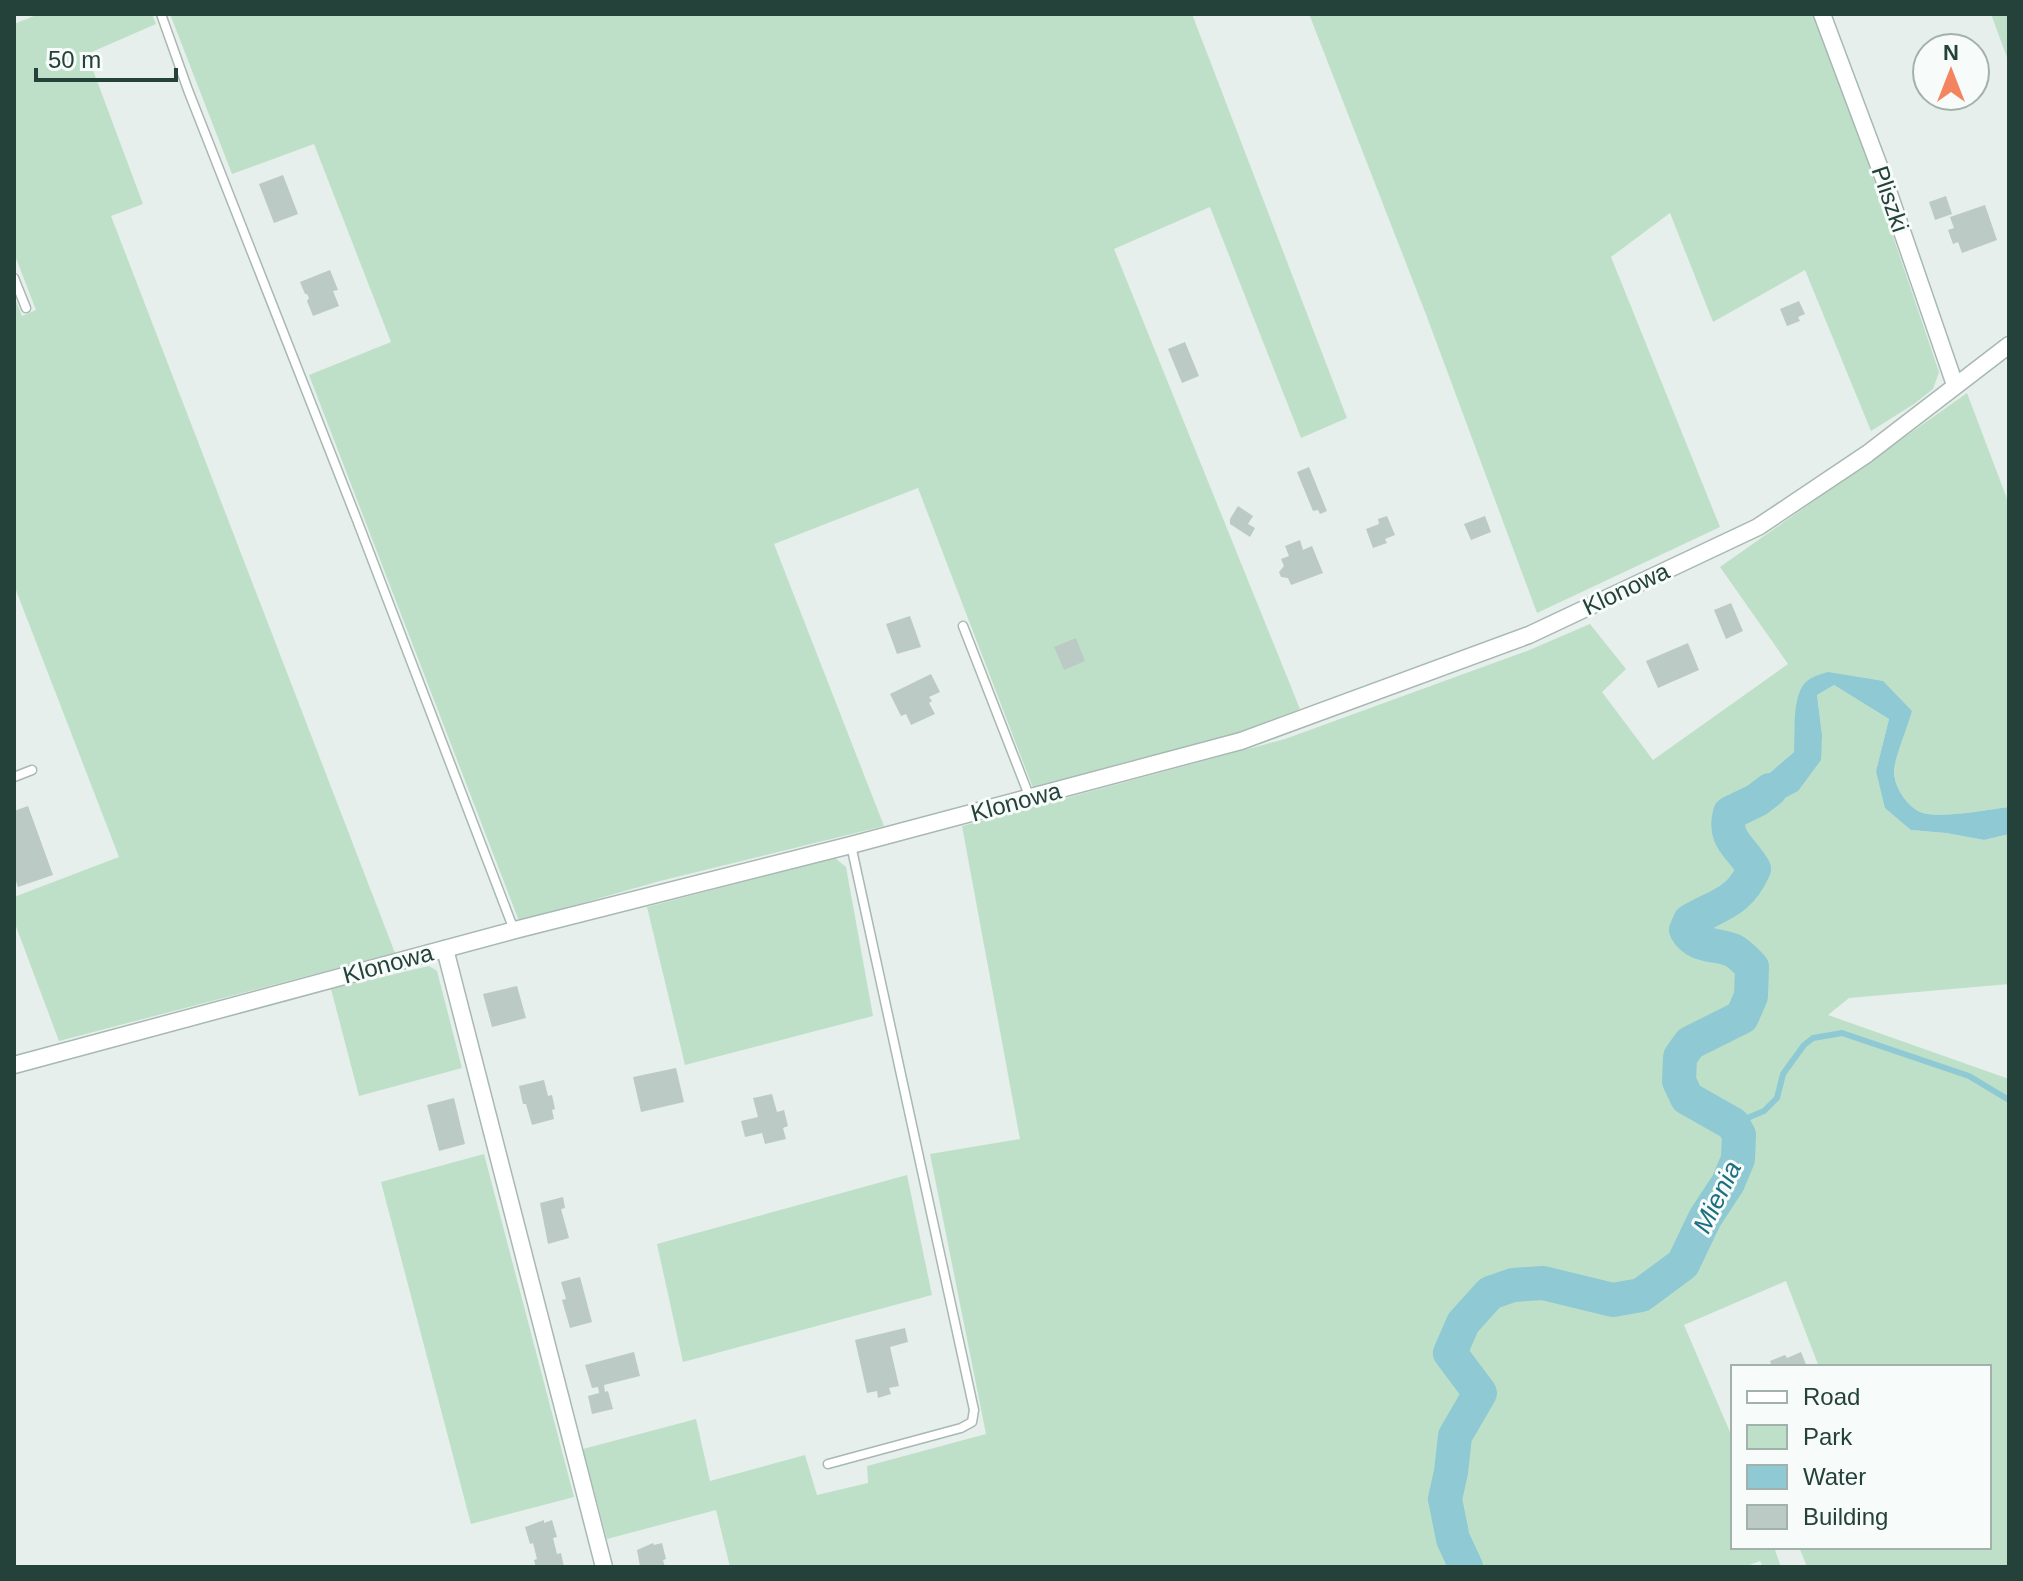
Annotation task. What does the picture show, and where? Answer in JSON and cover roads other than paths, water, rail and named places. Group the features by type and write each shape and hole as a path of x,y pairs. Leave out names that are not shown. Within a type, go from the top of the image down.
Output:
{"street":[{"name":"Pliszki","path":"1822,14 1885,182 1955,385"},
{"name":"Klonowa","path":"14,1065 515,930 1241,741 1529,635 1758,527 1867,454 2009,345"},
{"path":"445,949 604,1567"}],"lane":[{"path":"161,14 515,930"},
{"path":"14,278 26,308"},
{"path":"963,626 1030,798"},
{"path":"14,777 32,770"},
{"path":"828,1464 961,1428 972,1422 974,1410 851,845"}],"water":[{"path":"1828,672 1883,681 1912,711 1894,772 1897,785 1909,804 1921,812 1936,815 2009,807 2009,834 1984,840 1911,830 1885,808 1876,771 1889,719 1834,685 1817,695 1822,735 1821,760 1798,791 1747,818 1737,819 1723,807 1750,790 1794,752 1795,716 1801,689 1810,679"}],"waterway":[{"name":"Mienia","path":"1466,1567 1453,1539 1445,1499 1455,1436 1480,1393 1450,1353 1463,1323 1490,1293 1513,1285 1543,1283 1613,1300 1641,1295 1683,1264 1738,1159 1739,1135 1733,1124 1687,1098 1679,1081 1680,1057 1690,1043 1742,1017 1751,996 1752,967 1735,951 1695,940 1686,930 1690,921 1735,896 1748,880 1754,869 1731,837 1730,813 1770,790"},
{"path":"1733,1124 1764,1111 1777,1098 1783,1074 1804,1045 1813,1038 1842,1033 1969,1076 2009,1100"}]}
